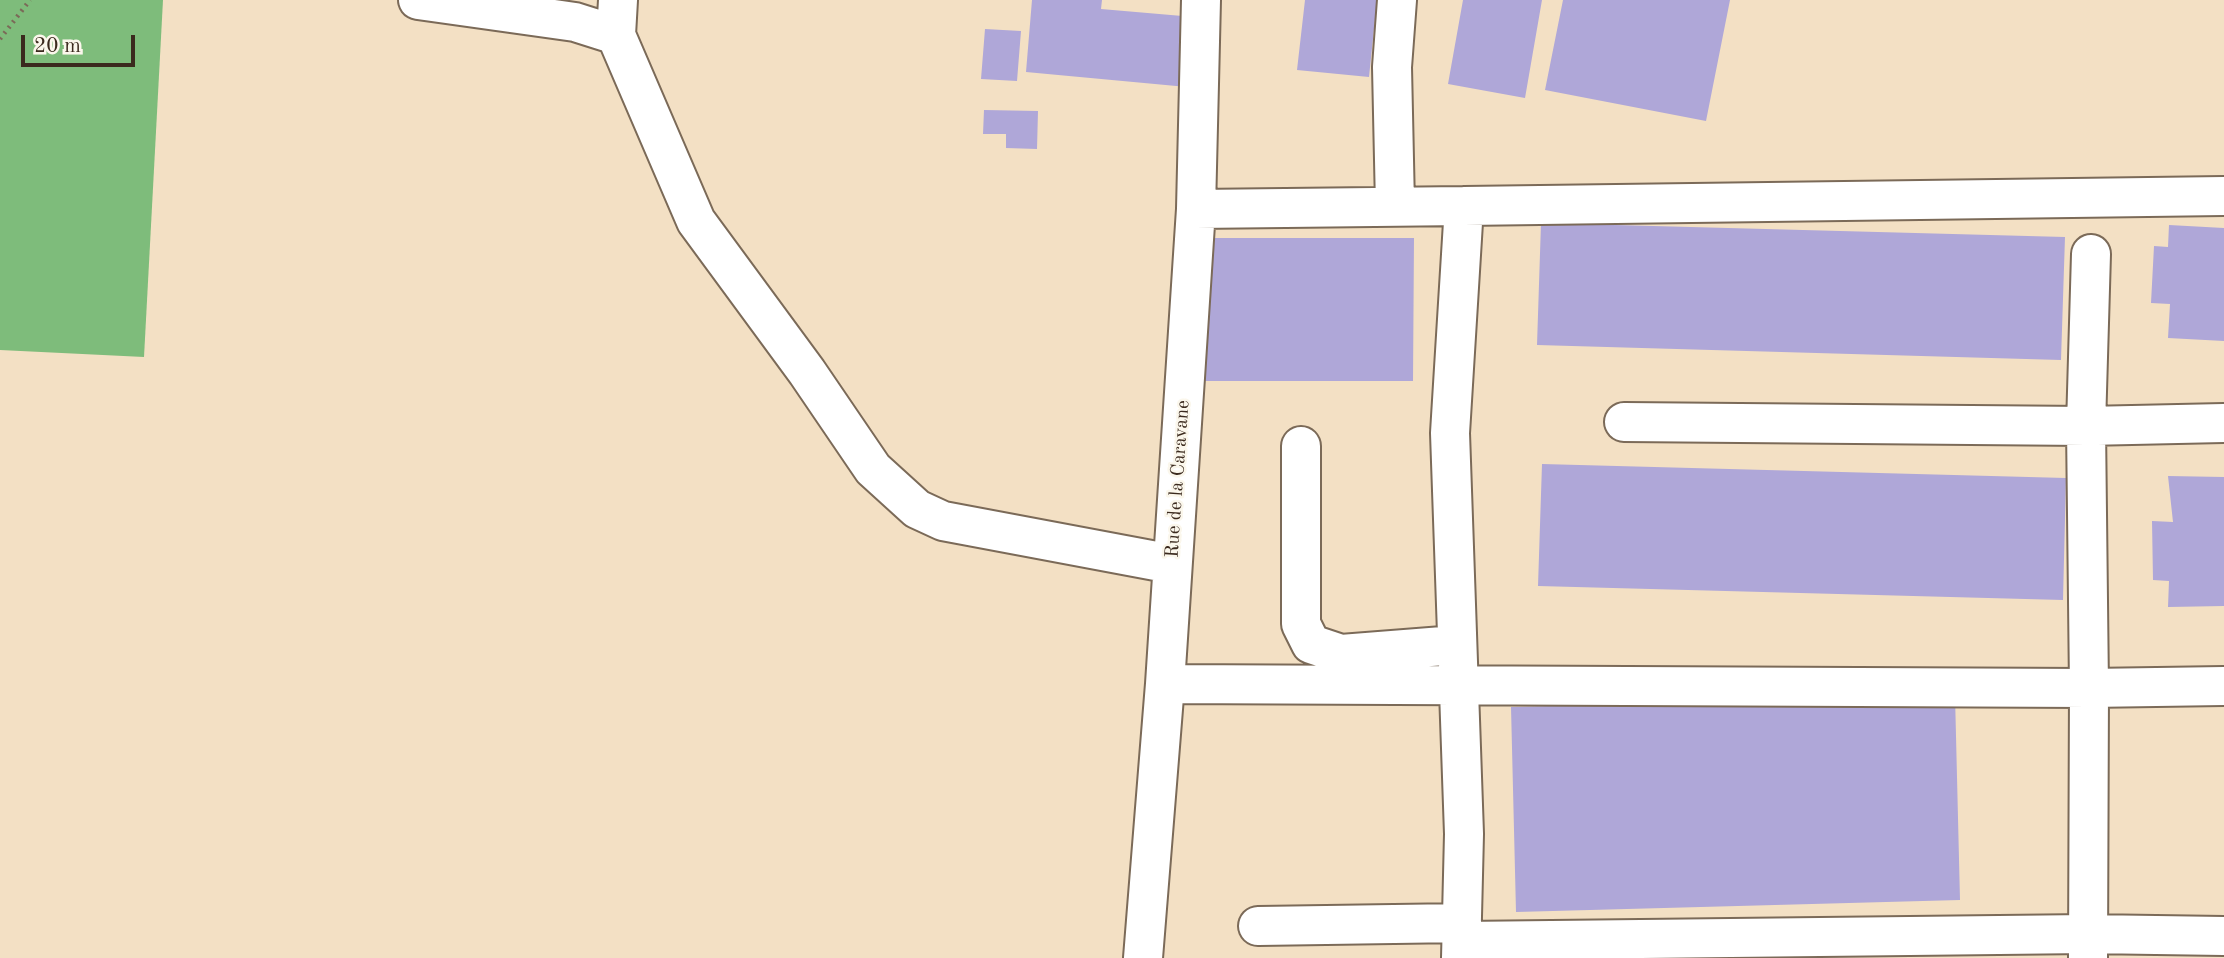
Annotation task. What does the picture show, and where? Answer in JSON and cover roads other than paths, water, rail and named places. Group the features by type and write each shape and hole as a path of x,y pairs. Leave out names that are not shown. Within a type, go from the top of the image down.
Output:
{"street":[{"path":"418,0 575,22 617,17 696,221 807,372 873,469 916,509 943,521 1172,564"},
{"name":"Rue de la Caravane","path":"1143,958 1165,684 1196,209 1201,0"},
{"path":"1395,206 1392,67 1397,0"},
{"path":"1196,209 2224,195"},
{"path":"1462,941 1464,834 1450,433 1464,205"},
{"path":"2088,946 2086,426 2091,254"},
{"path":"1624,422 2086,426 2224,423"},
{"path":"1301,446 1301,624 1311,644 1342,654 1456,645"},
{"path":"1165,684 2089,688 2224,686"},
{"path":"1258,926 1462,941 2088,946 2224,936"}]}
